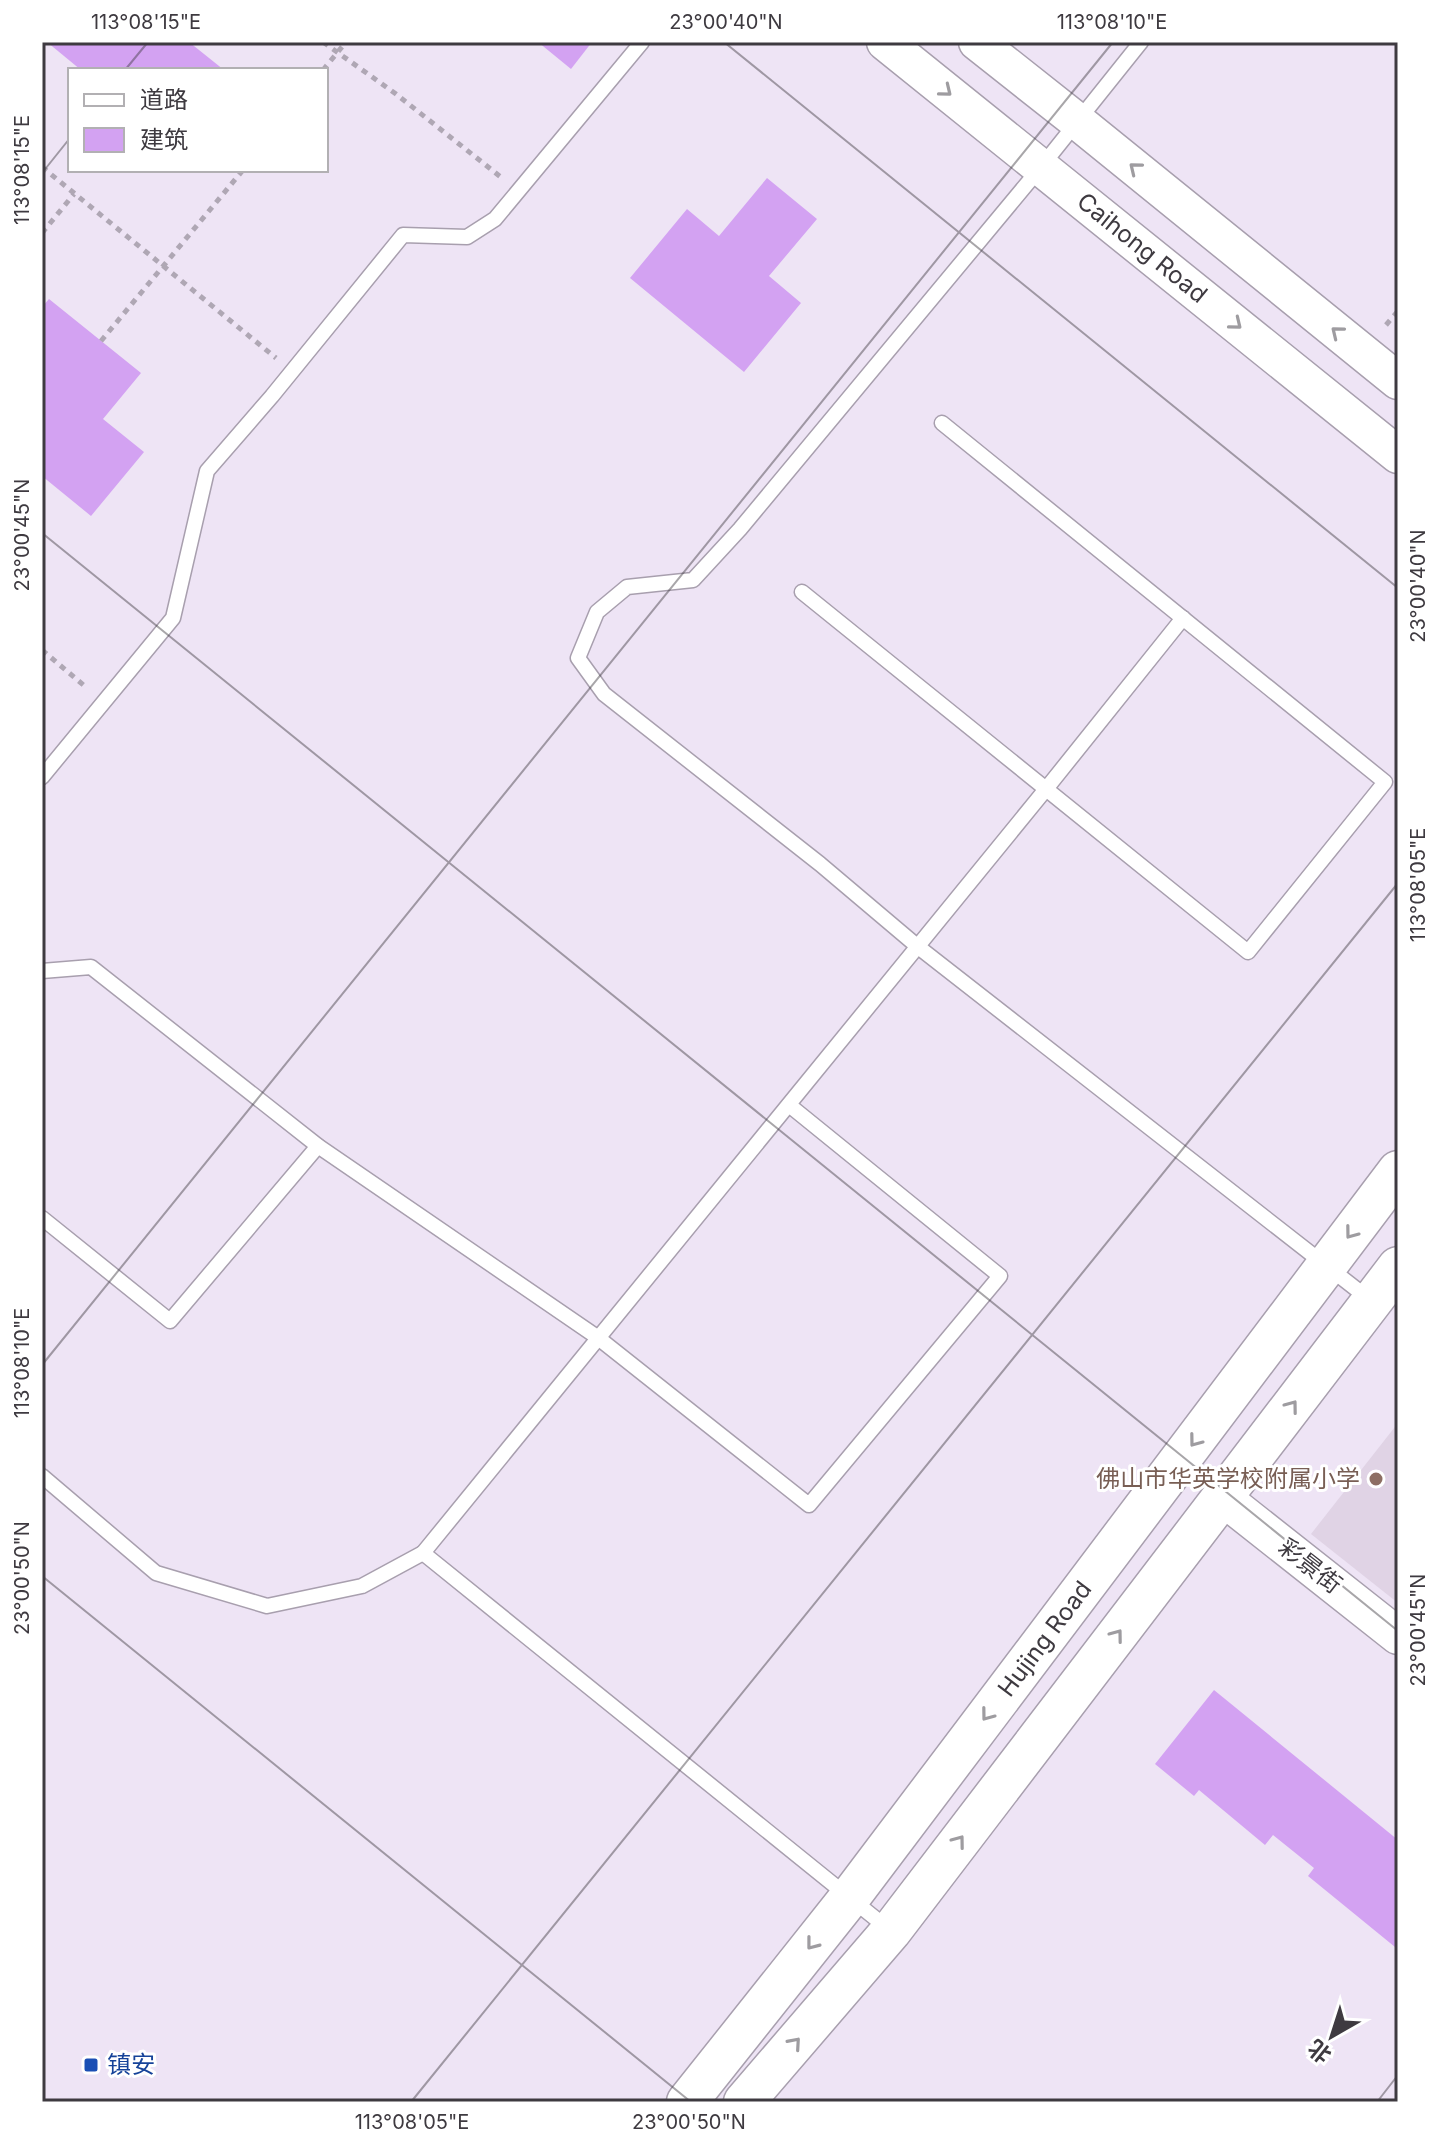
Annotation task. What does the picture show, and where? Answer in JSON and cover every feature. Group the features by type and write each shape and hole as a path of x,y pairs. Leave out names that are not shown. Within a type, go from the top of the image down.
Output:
{"main road":[{"name":"Hujing Road","path":"687,2102 850,1897 1398,1171"},
{"path":"744,2102 891,1931 1398,1267"}],"street":[{"name":"Caihong Road","path":"885,42 1398,455"},
{"path":"977,42 1398,381"},
{"name":"彩景街","path":"1222,1497 1398,1636"}],"lane":[{"path":"42,777 173,618 207,471 403,235 467,237 495,219 642,42"},
{"path":"1141,42 750,518 693,580 627,587 597,612 578,658 604,694 820,864 917,946 1372,1301"},
{"path":"802,592 1248,952 1385,782 942,423"},
{"path":"42,1476 156,1573 267,1606 362,1586 423,1553 1183,618"},
{"path":"42,971 91,967 318,1146 597,1337 809,1505 1000,1276 789,1105"},
{"path":"42,1218 170,1321 318,1146"},
{"path":"423,1553 891,1931"}],"path":[{"path":"323,42 396,94 518,191"},
{"path":"325,68 346,42"},
{"path":"42,167 292,371"},
{"path":"101,341 241,172"},
{"path":"42,233 74,194"},
{"path":"42,650 104,702"}],"shaded area":[{"name":"佛山市华英学校附属小学","path":"1398,1423 1398,1603 1311,1534"}],"building":[{"path":"47,42 189,42 222,68 79,68"},
{"path":"538,42 592,42 571,69"},
{"path":"767,178 817,219 769,276 801,303 744,372 630,278 687,209 719,236"},
{"path":"49,299 141,373 103,419 144,452 91,516 42,476 42,307"},
{"path":"1214,1690 1398,1840 1398,1944 1395,1947 1308,1876 1314,1868 1273,1835 1265,1845 1199,1790 1194,1796 1155,1764"}],"place":[{"name":"佛山市华英学校附属小学","path":"1376,1479"},
{"name":"镇安","path":"91,2065"}]}
